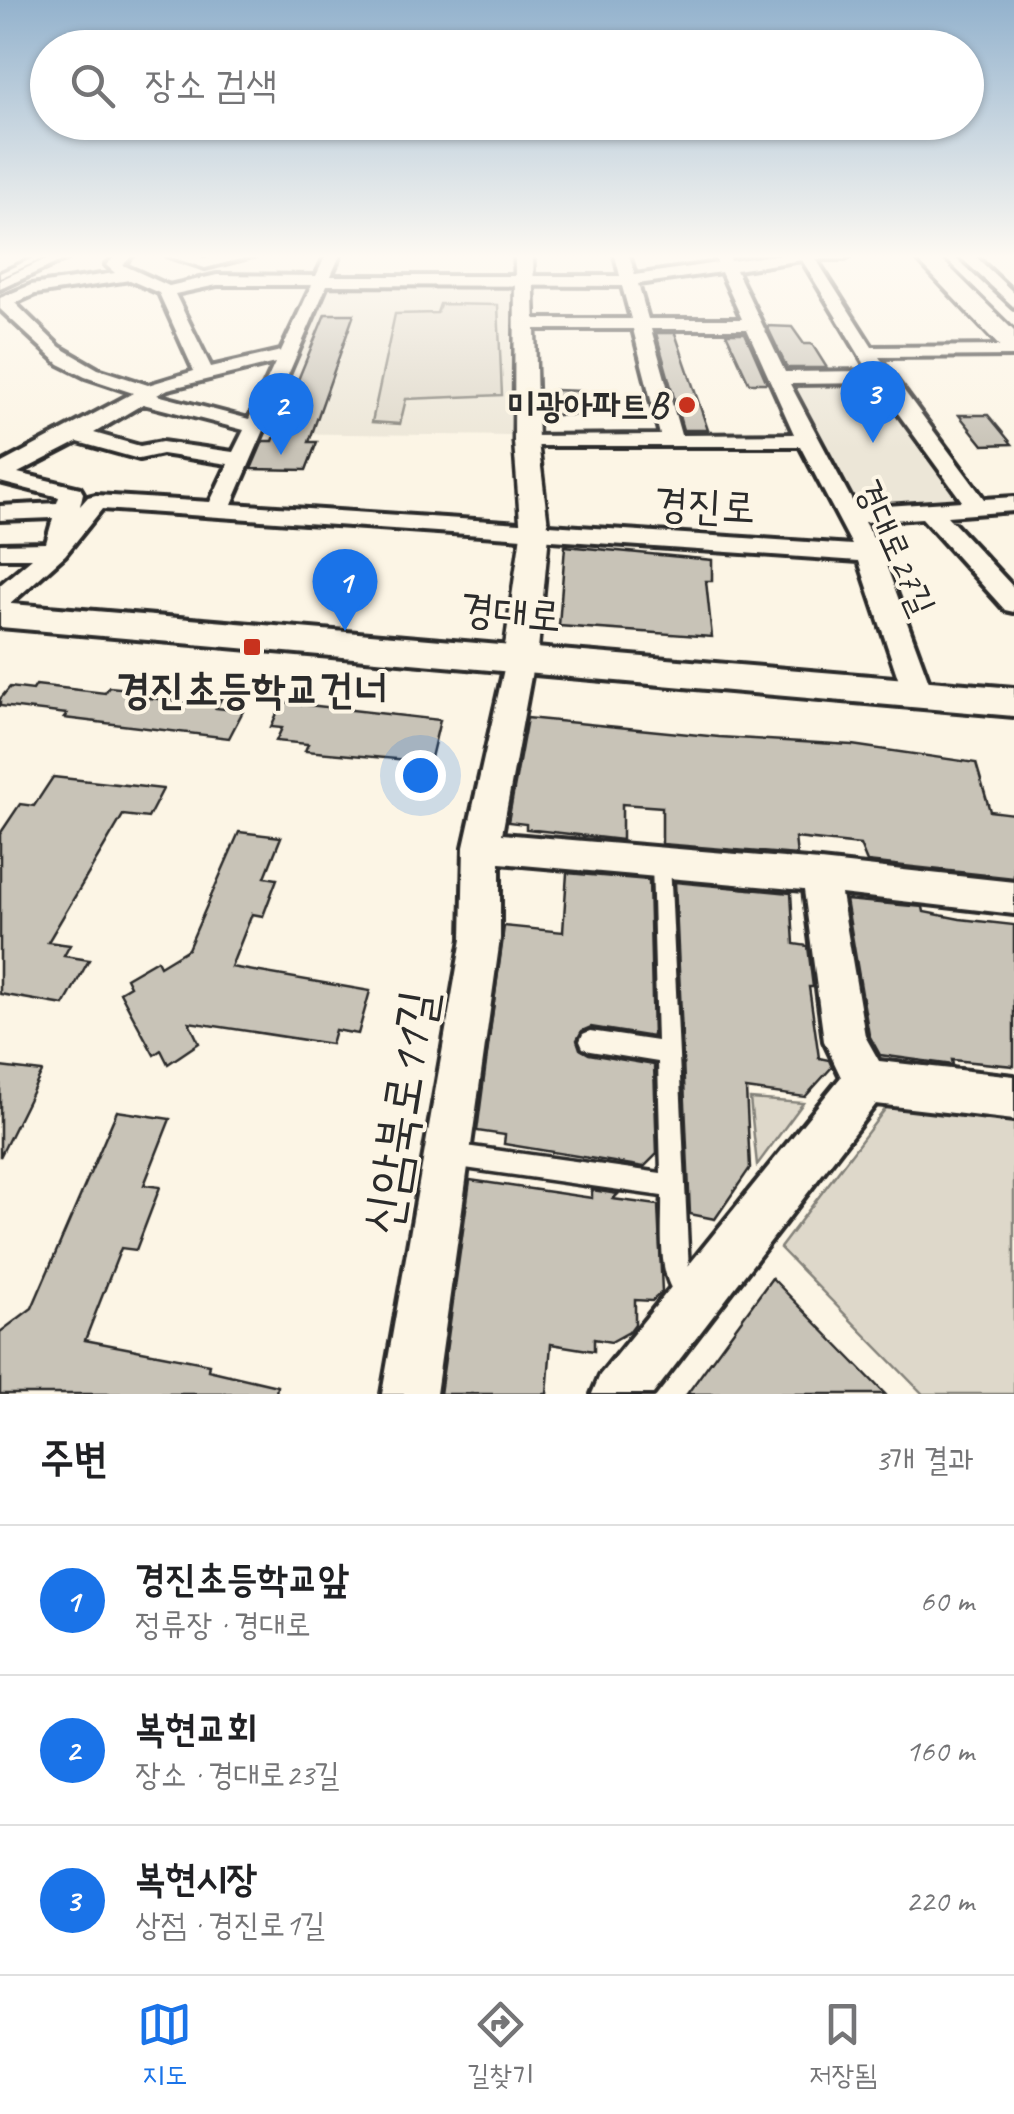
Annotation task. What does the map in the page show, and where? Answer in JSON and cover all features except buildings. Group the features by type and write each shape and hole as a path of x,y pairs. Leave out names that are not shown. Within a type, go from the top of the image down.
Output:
{"main road":[{"path":"987,320 1014,348"},
{"name":"경대로","path":"0,615 1014,702"}],"street":[{"path":"27,320 51,348 86,372 200,412 258,427"},
{"path":"180,320 205,374"},
{"path":"218,510 306,320"},
{"path":"520,660 536,534 526,442 528,320"},
{"path":"593,320 753,324"},
{"name":"경대로27길","path":"751,320 806,440 869,554 918,693"},
{"path":"847,320 882,377 1002,509"},
{"path":"640,322 672,441"},
{"path":"867,352 1014,348"},
{"path":"0,474 76,436 145,394 205,374 291,354"},
{"path":"778,378 882,377"},
{"path":"76,436 139,454 162,448 242,460"},
{"name":"경진로","path":"526,442 806,440"},
{"path":"0,474 72,493 56,550 0,599"},
{"name":"경진로","path":"56,550 96,502 869,554"},
{"path":"848,516 1002,509"},
{"path":"0,513 66,510"},
{"path":"928,510 1014,604"},
{"path":"0,550 56,550"},
{"name":"신암북로11길","path":"409,1394 481,939 482,846 520,660"},
{"path":"482,846 820,876 1014,898"},
{"path":"820,876 845,1041 866,1082"},
{"path":"866,1082 1014,1098"},
{"path":"619,1394 866,1082"}],"lane":[{"path":"661,862 677,1276 694,1299"},
{"path":"590,1041 668,1052"},
{"path":"447,1155 674,1186"}],"shaded area":[{"path":"309,320 517,320 519,436 262,433"},
{"path":"394,320 499,320 502,395 406,399 400,424 372,422"},
{"path":"879,379 972,505 855,512 787,381"},
{"path":"750,1099 803,1103 757,1165"},
{"path":"889,1104 1014,1114 1014,1394 923,1394 780,1248"}],"place":[{"name":"미광아파트B","path":"687,405"},
{"name":"복현시장","path":"873,443"},
{"name":"복현교회","path":"281,455"},
{"name":"경진초등학교앞","path":"345,631"},
{"name":"경진초등학교건너","path":"252,647"}]}
